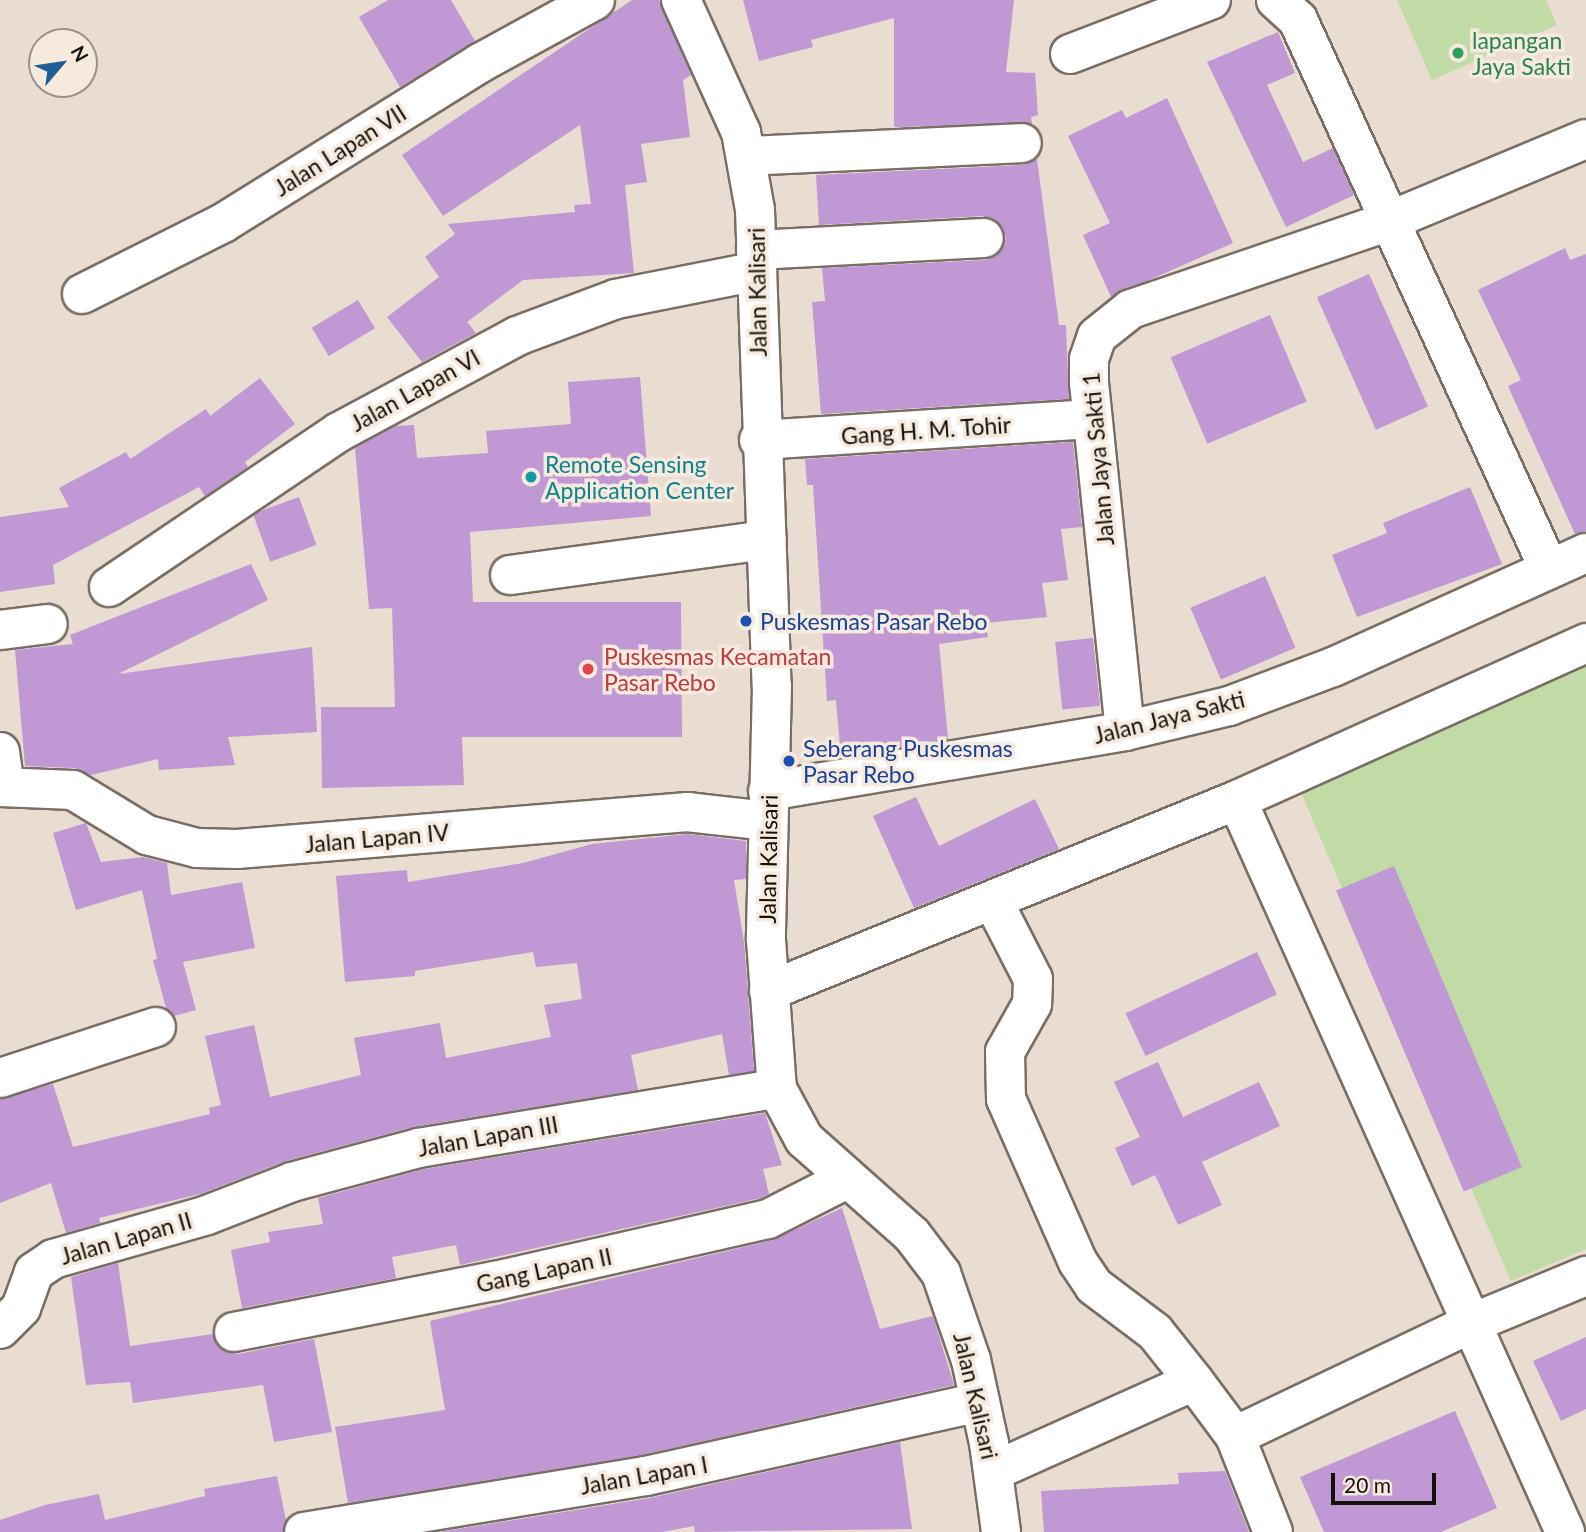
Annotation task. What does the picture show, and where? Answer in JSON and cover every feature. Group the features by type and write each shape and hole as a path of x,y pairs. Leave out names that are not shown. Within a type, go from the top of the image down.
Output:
{"street":[{"name":"Jalan Lapan VII","path":"82,294 223,223 480,63 596,0"},
{"name":"Jalan Kalisari","path":"681,0 716,71 747,156 757,261 760,440 772,708 768,806 769,991 777,1089 804,1139 845,1180 933,1258 959,1322 980,1402 994,1471 1001,1532"},
{"path":"1070,54 1212,0"},
{"path":"1276,0 1298,20 1549,569"},
{"name":"Jalan Jaya Sakti 1","path":"1125,731 1092,419 1089,359 1097,336 1113,319 1130,309 1389,221 1586,139"},
{"path":"747,156 1022,143"},
{"name":"Jalan Lapan VI","path":"108,587 339,432 517,336 616,299 757,261 984,238"},
{"name":"Gang H. M. Tohir","path":"760,440 1092,419"},
{"path":"510,575 766,540"},
{"name":"Jalan Jaya Sakti","path":"768,806 1125,731 1229,706 1268,692 1586,553"},
{"path":"0,630 48,624"},
{"path":"769,991 994,903 1237,800 1586,643"},
{"name":"Jalan Lapan IV","path":"1,771 73,790 147,835 172,844 211,848 768,806"},
{"path":"1237,800 1565,1532"},
{"path":"994,903 1033,979 1032,1004 1005,1052 1002,1080 1006,1099 1078,1262 1094,1286 1155,1332 1180,1357 1194,1381 1235,1436 1273,1532"},
{"path":"0,1078 64,1058 165,1036"},
{"name":"Jalan Lapan III","path":"207,1215 292,1182 419,1147 777,1089"},
{"name":"Gang Lapan II","path":"234,1332 495,1281 768,1220 845,1180"},
{"name":"Jalan Lapan II","path":"0,1329 21,1308 34,1272 53,1259 207,1215"},
{"path":"1235,1436 1470,1324 1586,1276"},
{"path":"994,1471 1194,1381"},
{"name":"Jalan Lapan I","path":"304,1532 646,1476 980,1402"}],"green space":[{"name":"lapangan Jaya Sakti","path":"1397,0 1546,0 1557,25 1432,80"},
{"path":"1586,665 1586,1249 1511,1281 1299,788"}],"building":[{"path":"388,0 451,0 475,41 400,87 359,17"},
{"path":"632,0 659,0 691,75 683,80 690,137 641,144 647,182 625,185 634,273 523,280 467,322 476,333 422,362 387,317 439,277 425,257 455,234 448,224 575,212 574,205 591,204 580,125 443,216 402,155"},
{"path":"743,0 1014,0 1006,72 1035,73 1038,115 1031,117 1032,124 894,127 894,18 811,40 813,47 759,61"},
{"path":"1278,32 1295,73 1267,85 1303,162 1333,148 1354,195 1286,227 1207,62"},
{"path":"1167,98 1233,243 1111,297 1083,235 1110,223 1068,136 1122,110 1126,118"},
{"path":"1037,159 1059,325 1066,325 1069,399 821,414 812,302 825,301 822,268 985,260 996,256 1006,238 1002,226 983,216 819,225 816,175 1023,165"},
{"path":"1565,248 1570,260 1586,254 1586,531 1575,534 1508,386 1521,380 1478,290"},
{"path":"1369,274 1428,406 1376,430 1317,297"},
{"path":"358,300 375,328 329,356 312,328"},
{"path":"1270,315 1307,402 1207,444 1171,357"},
{"path":"640,377 651,516 470,532 473,602 681,602 682,737 462,737 464,785 322,788 321,707 395,707 392,608 369,609 355,448 395,426 414,425 417,458 488,453 486,431 571,424 568,382"},
{"path":"260,378 295,424 245,462 248,467 205,496 199,487 53,565 55,584 0,592 0,517 69,507 59,488 126,452 130,459 206,409 210,416"},
{"path":"1073,442 1082,527 1061,529 1068,580 1042,583 1047,617 985,623 988,637 939,644 948,739 841,757 836,700 827,701 813,485 807,485 805,459"},
{"path":"1470,487 1502,564 1357,617 1332,555 1387,533 1383,523"},
{"path":"299,497 316,545 270,562 253,514"},
{"path":"251,564 268,600 118,674 312,647 317,732 228,737 235,765 159,770 158,759 91,775 74,768 25,766 15,650 73,644 70,635"},
{"path":"1265,576 1295,648 1221,679 1190,608"},
{"path":"1093,638 1100,706 1062,710 1055,642"},
{"path":"916,797 939,846 1035,799 1059,849 914,908 873,816"},
{"path":"86,823 101,862 143,857 167,863 171,895 242,882 255,948 183,962 196,1010 174,1016 166,1008 153,960 157,959 142,890 76,910 53,833"},
{"path":"687,834 746,841 746,879 734,880 744,942 754,1071 729,1075 722,1034 631,1055 638,1090 413,1127 286,1161 200,1194 99,1218 100,1223 66,1233 51,1183 0,1203 0,1099 53,1084 73,1147 210,1114 209,1108 221,1105 205,1036 254,1025 270,1097 361,1075 354,1038 440,1023 446,1058 551,1037 544,1005 582,999 577,963 536,967 533,952 415,971 415,976 345,982 336,876 407,870 408,882 523,863 592,844"},
{"path":"1394,866 1522,1167 1464,1192 1336,891"},
{"path":"1257,952 1277,995 1145,1056 1126,1013"},
{"path":"1158,1062 1183,1117 1259,1082 1280,1126 1202,1162 1222,1205 1178,1225 1155,1175 1132,1186 1115,1148 1140,1137 1114,1082"},
{"path":"765,1113 782,1165 763,1169 769,1194 761,1198 460,1265 456,1245 392,1257 396,1278 242,1308 231,1250 270,1242 268,1232 323,1224 318,1198 424,1169"},
{"path":"842,1208 880,1329 933,1316 954,1385 642,1455 348,1503 335,1427 445,1410 430,1321 773,1240"},
{"path":"118,1263 130,1346 213,1334 218,1347 238,1354 314,1339 332,1432 274,1442 263,1385 133,1403 130,1382 86,1385 71,1277"},
{"path":"1586,1337 1586,1409 1561,1421 1533,1361"},
{"path":"1455,1411 1497,1508 1441,1532 1324,1532 1300,1477"},
{"path":"900,1442 912,1529 695,1532 694,1526 662,1532 439,1532 650,1498"},
{"path":"1225,1471 1249,1532 1044,1532 1041,1491 1179,1484 1178,1473"},
{"path":"277,1476 286,1521 283,1532 0,1532 0,1520 45,1505 99,1494 105,1520 205,1496 204,1489"}],"place":[{"name":"lapangan Jaya Sakti","path":"1458,53"},
{"name":"Remote Sensing Application Center","path":"531,477"},
{"name":"Puskesmas Pasar Rebo","path":"746,621"},
{"name":"Puskesmas Kecamatan Pasar Rebo","path":"588,669"},
{"name":"Seberang Puskesmas Pasar Rebo","path":"789,761"}]}
